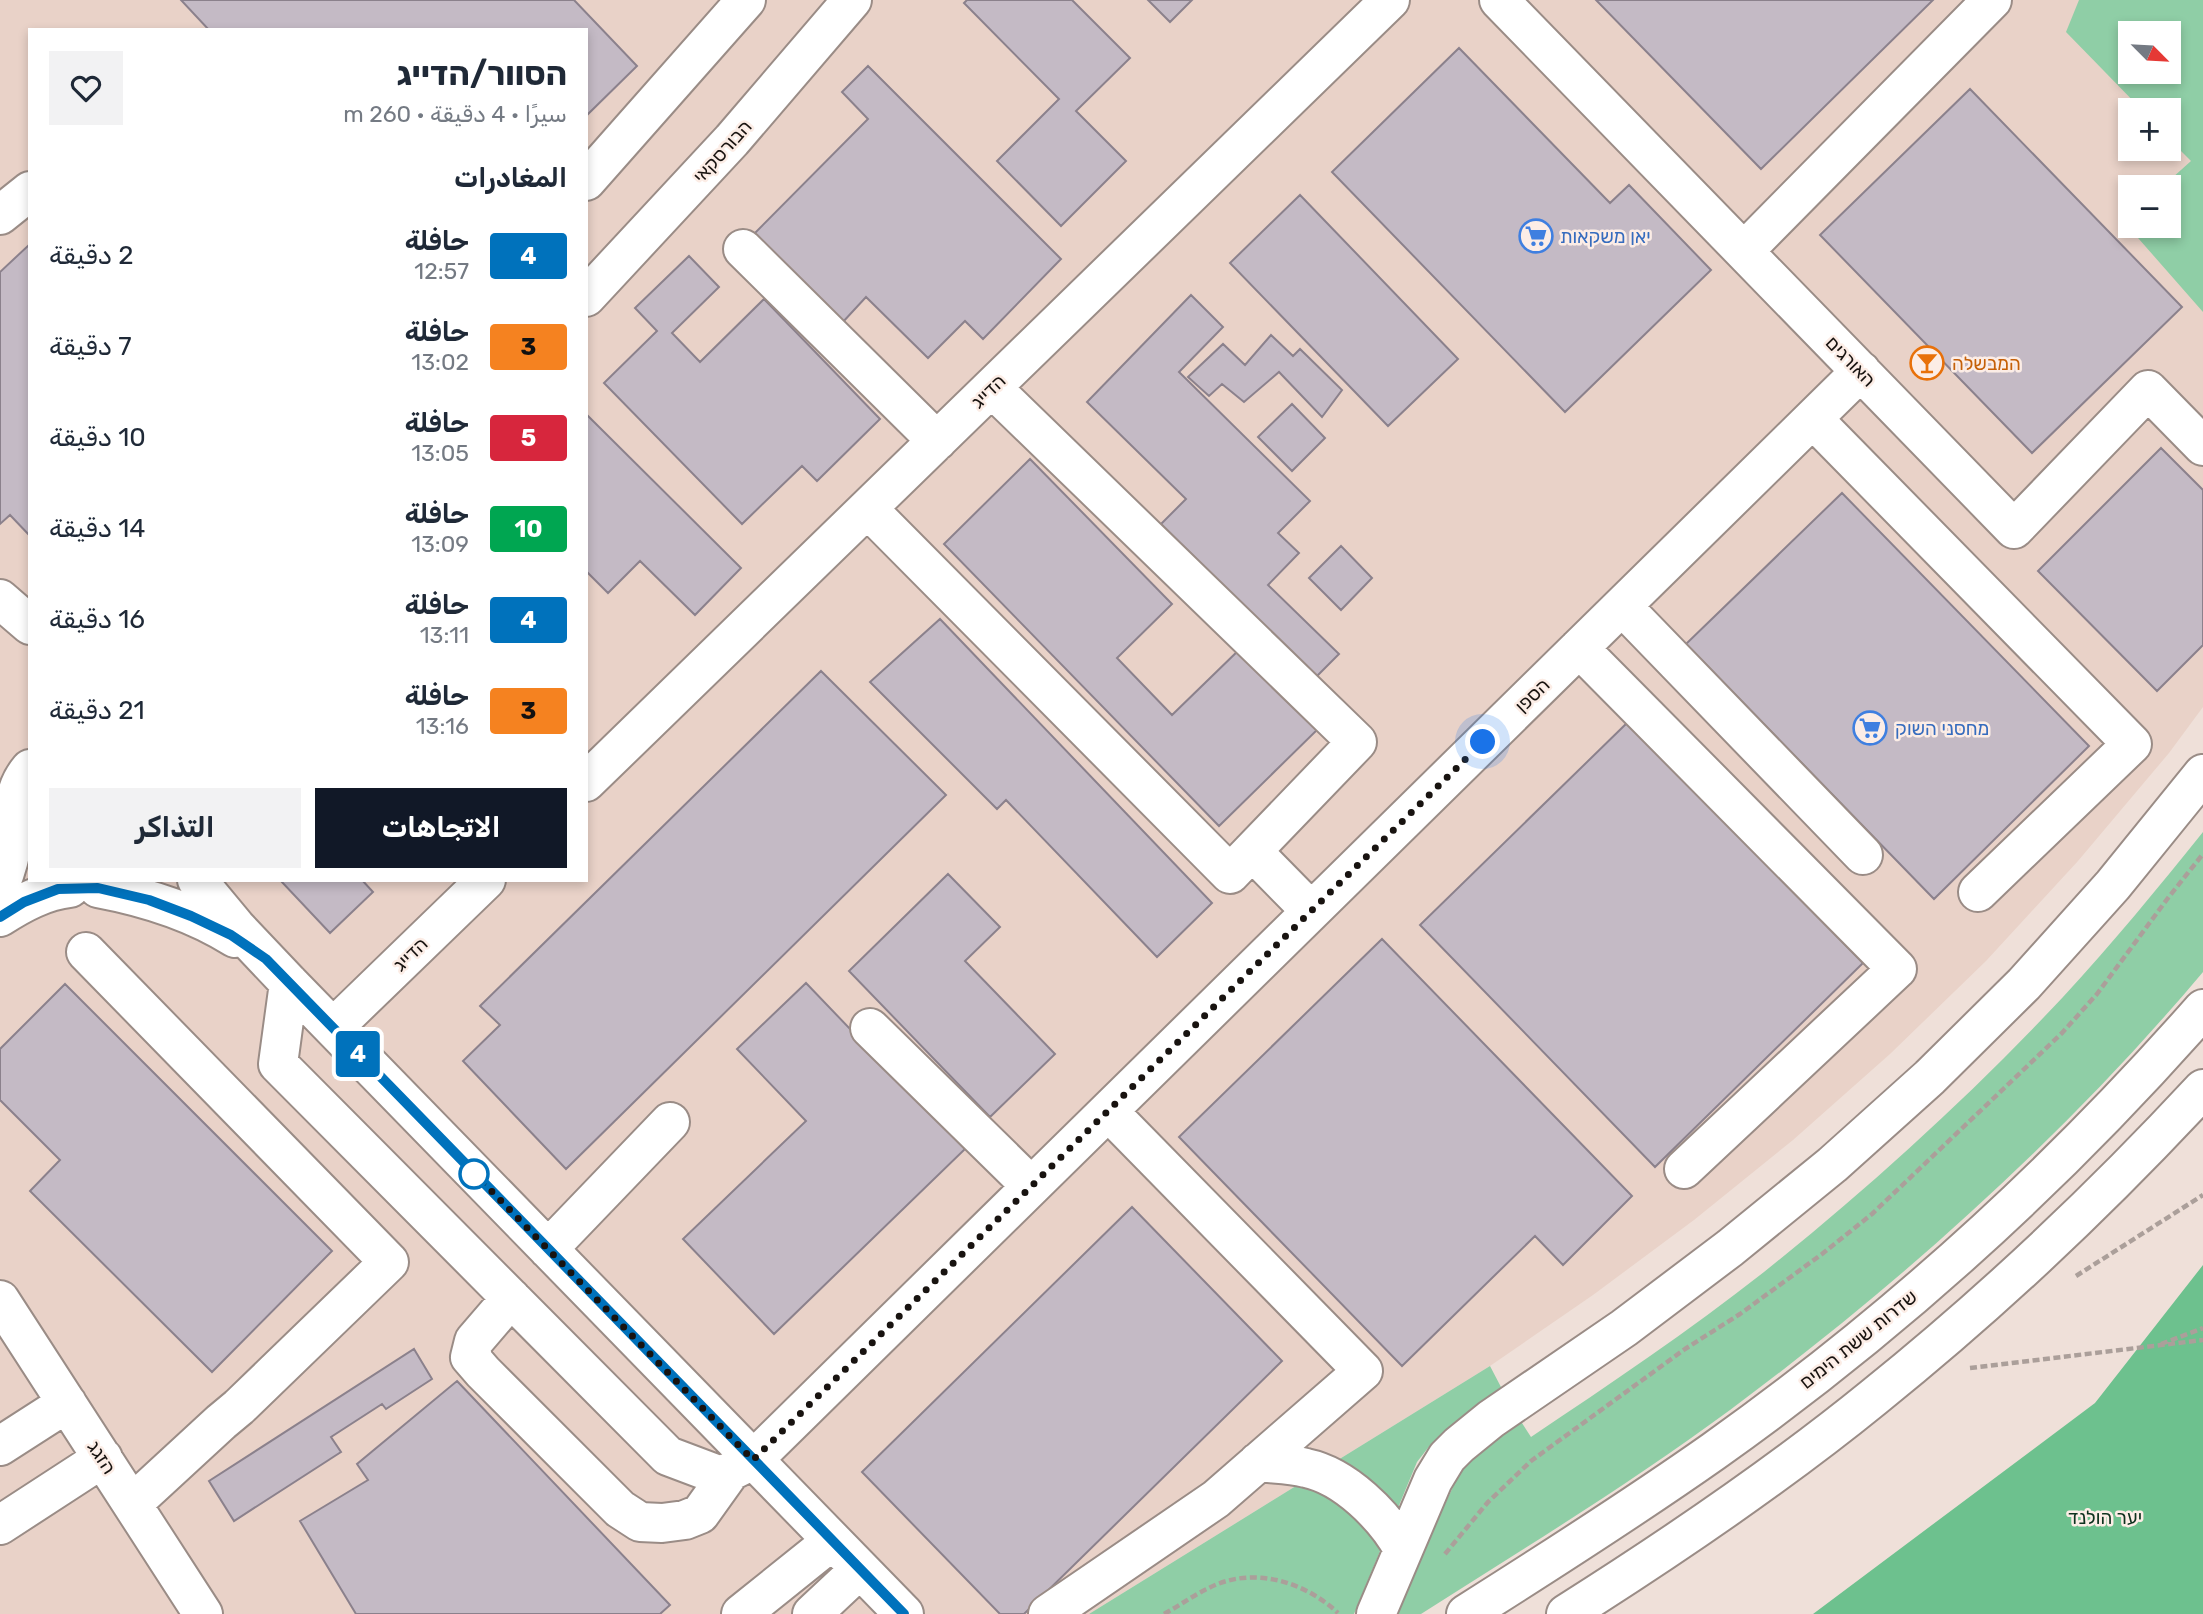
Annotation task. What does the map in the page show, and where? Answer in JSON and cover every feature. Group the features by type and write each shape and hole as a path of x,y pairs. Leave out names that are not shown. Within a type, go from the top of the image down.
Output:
{"street":[{"path":"588,179 747,0"},
{"name":"הבורסקאי","path":"588,295 732,140 852,0"},
{"name":"הדייג","path":"588,780 1391,0"},
{"name":"האורגים","path":"1499,0 2014,529 2148,390 2203,446"},
{"path":"1744,251 1992,0"},
{"path":"0,215 28,193"},
{"path":"743,249 937,441"},
{"name":"הספן","path":"511,1298 474,1341 470,1357 483,1372 620,1509 640,1522 685,1520 700,1514 742,1466 1108,1111 1861,371"},
{"path":"868,509 1230,874 1357,742 992,388"},
{"path":"1813,419 2132,744 1978,892"},
{"path":"0,599 28,623"},
{"path":"1622,606 1863,855"},
{"path":"1579,648 1898,969 1684,1168"},
{"path":"1376,1614 1433,1480 1458,1445 1491,1419 1624,1328 1730,1248 1832,1165 1901,1103 2024,984 2113,885 2203,774"},
{"path":"15,800 18,842 28,860"},
{"path":"0,886 9,856 15,800"},
{"path":"1252,851 1311,911"},
{"path":"199,882 277,971 548,1249 742,1466 832,1541 873,1589 904,1614"},
{"name":"הדייג","path":"333,1028 484,882"},
{"path":"0,917 36,897 85,884 149,900 191,916 231,935 277,971"},
{"path":"86,952 389,1262 239,1407 132,1504"},
{"path":"277,971 278,1064 668,1456 720,1476 742,1466"},
{"name":"שדרות ששת הימים","path":"1466,1614 1714,1451 1840,1356 1997,1220 2095,1125 2203,1009"},
{"path":"870,1028 1031,1186"},
{"path":"1566,1614 1745,1494 1907,1370 2080,1216 2203,1089"},
{"path":"1048,1614 1216,1499 1363,1371 1108,1111"},
{"path":"548,1249 670,1122"},
{"name":"הזגג","path":"0,1300 203,1614"},
{"path":"0,1446 67,1403"},
{"path":"0,1525 103,1458"},
{"path":"1258,1462 1308,1468 1345,1487 1374,1509 1403,1549"},
{"path":"741,1614 832,1541"},
{"path":"812,1614 873,1589"}],"path":[{"path":"1441,1558 1488,1502 1531,1461 1685,1349 1740,1314 1872,1214 2062,1033 2097,994 2203,854"},
{"path":"2154,1346 2203,1328"},
{"path":"1907,1370 1919,1374 2203,1340"},
{"path":"1164,1614 1208,1588 1255,1576 1280,1580 1305,1590 1325,1601 1339,1614"}],"shaded area":[{"path":"0,0 2203,0 2203,707 2169,753 2078,861 1986,961 1890,1054 1793,1140 1694,1220 1593,1295 1490,1366 1089,1614 0,1614"}],"green space":[{"path":"2079,0 2203,0 2203,312 2138,238 2181,238 2181,175 2175,175 2191,161 2181,151 2181,98 2130,98 2066,32"},
{"path":"2203,832 2203,972 2095,1092 2038,1149 1919,1259 1857,1311 1693,1437 1577,1515 1421,1614 1393,1614 1461,1470 1480,1446 1520,1420 1531,1437 1707,1315 1842,1208 1918,1140 2028,1034 2099,957"},
{"name":"יער הולנד","path":"2203,1265 2203,1614 1813,1614 2095,1403"},
{"path":"1490,1366 1502,1389 1431,1444 1417,1462 1354,1614 1089,1614"}],"building":[{"path":"181,0 574,0 637,66 588,114 588,28 207,28"},
{"path":"967,0 1072,0 1130,58 1076,111 1126,161 1061,226 997,161 1059,99 964,3"},
{"path":"1148,0 1192,0 1170,22"},
{"path":"1596,0 1933,0 1761,169"},
{"name":"יאן משקאות","path":"1459,48 1610,203 1629,185 1711,270 1565,412 1332,172"},
{"path":"868,66 1061,259 983,339 965,321 928,358 866,297 842,323 754,234 868,119 842,92"},
{"path":"1970,89 2182,307 2032,453 1820,235"},
{"path":"1300,195 1458,359 1388,426 1230,263"},
{"path":"28,246 28,534 10,515 0,524 0,272"},
{"path":"689,256 719,287 672,333 700,362 764,299 880,419 817,481 802,466 742,524 604,383 657,331 635,308"},
{"path":"1191,295 1223,327 1179,372 1310,501 1278,533 1299,553 1268,585 1339,654 1316,677 1161,524 1186,499 1087,402"},
{"path":"1271,335 1293,356 1300,349 1342,390 1322,417 1279,372 1244,402 1222,384 1209,396 1188,377 1223,344 1245,365"},
{"path":"1292,404 1325,438 1292,471 1258,437"},
{"path":"588,416 741,568 695,615 640,561 608,593 588,573"},
{"path":"2161,448 2203,490 2203,645 2157,691 2038,571"},
{"path":"1030,459 1172,604 1117,658 1172,715 1242,647 1320,727 1219,826 944,544"},
{"path":"1842,493 2089,746 1934,899 1686,644"},
{"path":"1341,546 1372,578 1341,610 1309,578"},
{"path":"940,619 1212,903 1157,957 1006,800 997,809 870,682"},
{"path":"821,671 946,795 566,1169 463,1061 500,1025 480,1006"},
{"path":"1628,722 1863,963 1655,1167 1420,925"},
{"path":"948,874 1000,927 965,961 1055,1054 990,1117 849,971"},
{"path":"282,882 364,882 373,892 330,933"},
{"path":"1382,939 1632,1196 1563,1265 1535,1236 1402,1366 1179,1137"},
{"path":"806,983 965,1149 774,1334 683,1239 806,1121 737,1049"},
{"path":"65,984 332,1251 212,1372 30,1191 60,1160 0,1100 0,1049"},
{"path":"1132,1207 1282,1361 1024,1614 1000,1614 862,1472"},
{"path":"414,1349 432,1379 386,1409 382,1404 331,1437 341,1452 234,1521 209,1481"},
{"path":"457,1381 670,1605 660,1614 356,1614 300,1521 368,1480 357,1464"}],"bus line":[{"name":"4","path":"0,917 24,902 58,889 98,888 127,893 191,916 231,935 266,959 904,1614"}],"place":[{"name":"יאן משקאות","path":"1536,236"},
{"name":"המבשלה","path":"1927,363"},
{"name":"מחסני השוק","path":"1870,728"}],"route":[{"path":"474,1174 470,1169 753,1460 1483,742"}]}
